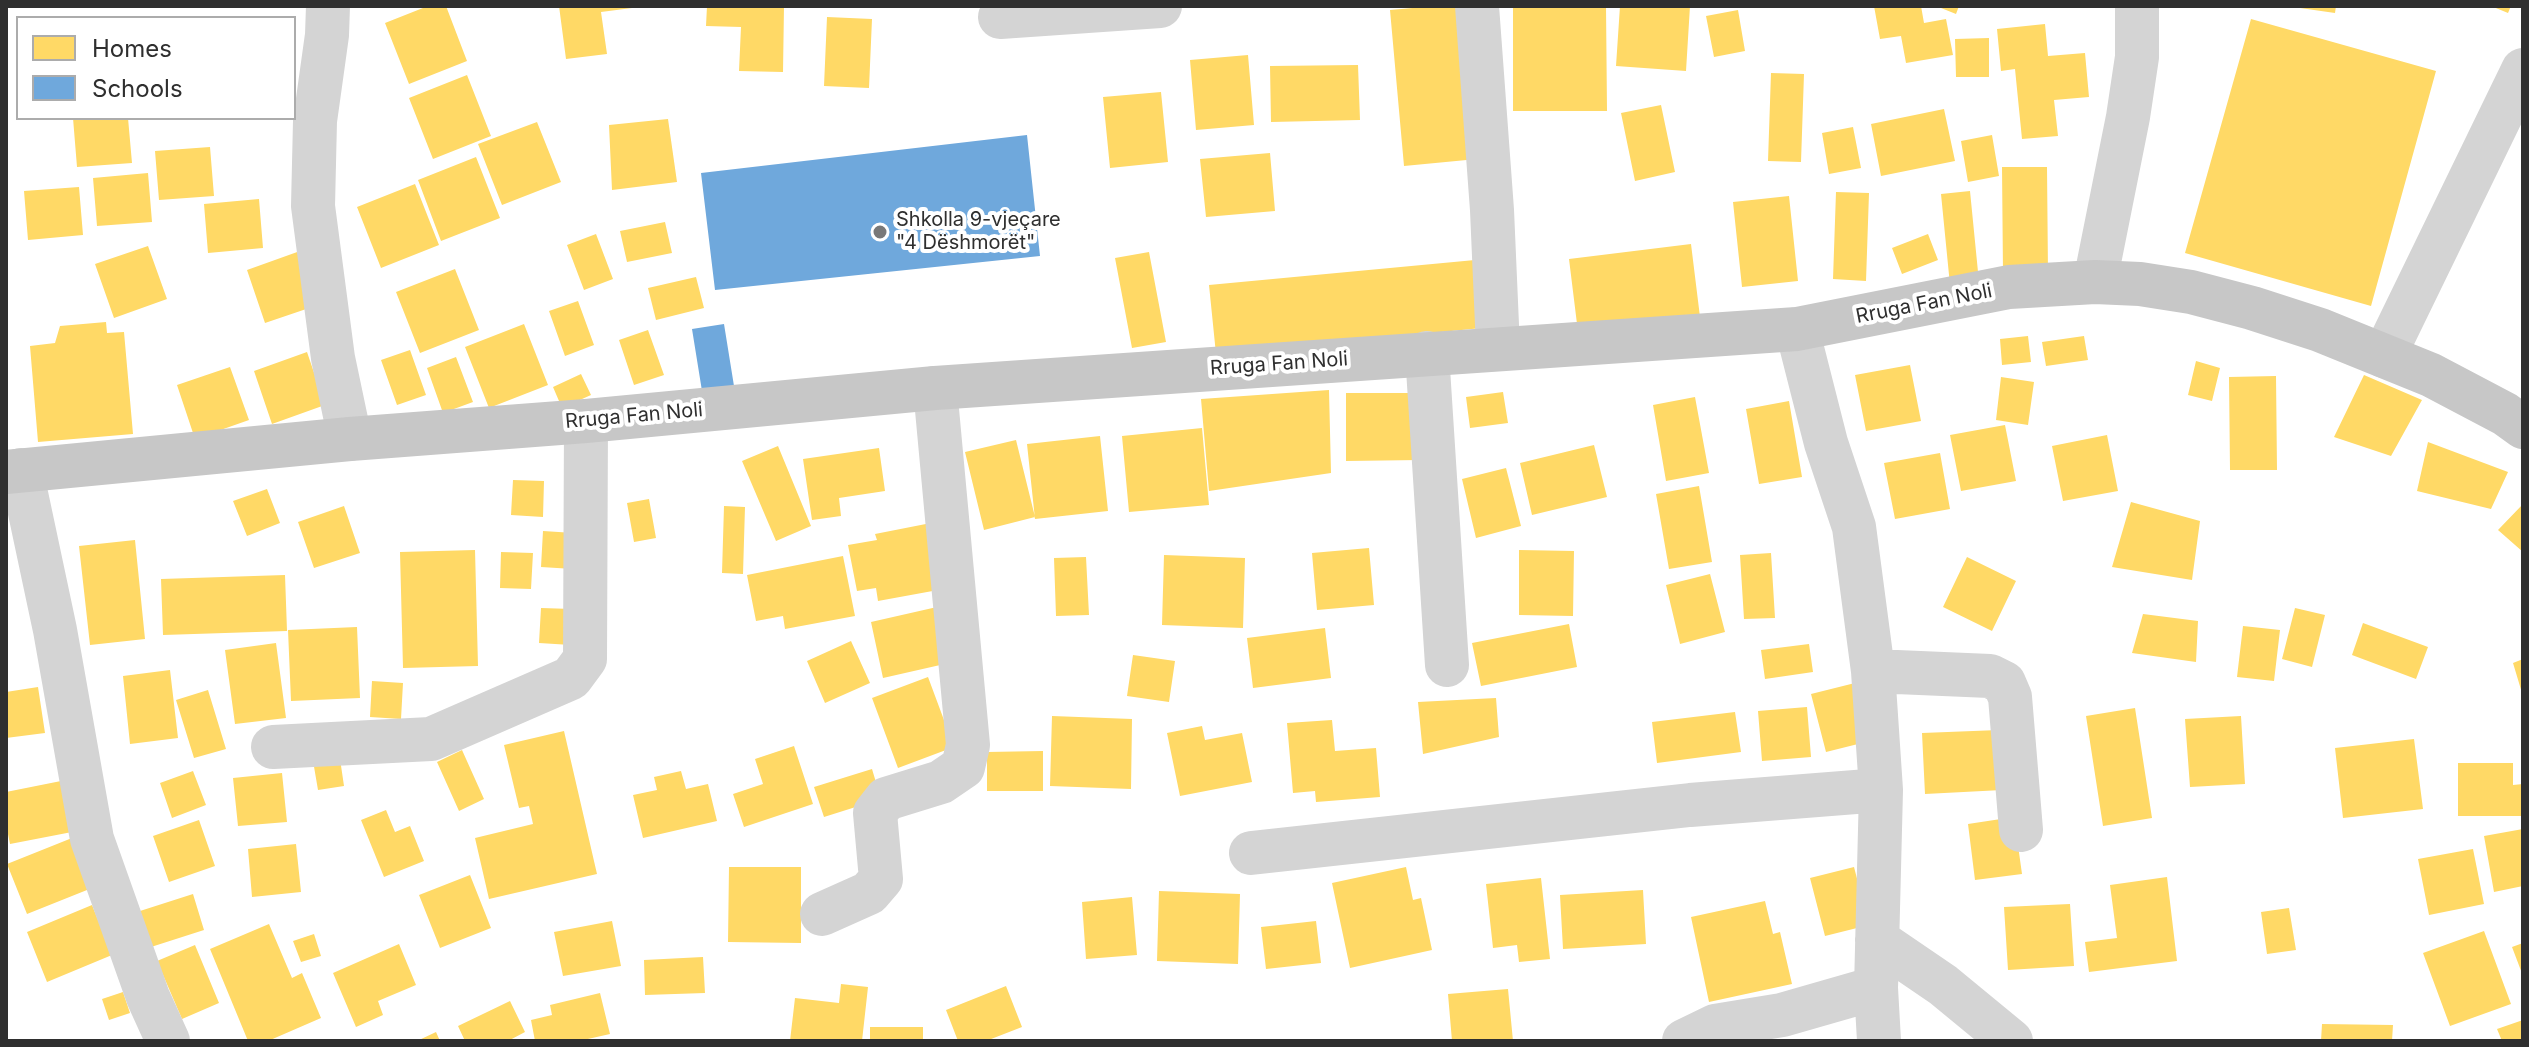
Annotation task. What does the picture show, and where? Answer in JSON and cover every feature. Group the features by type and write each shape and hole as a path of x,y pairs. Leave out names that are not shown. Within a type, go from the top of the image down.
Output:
{"main road":[{"name":"Rruga Fan Noli","path":"14,471 935,388 1797,329 2009,287 2095,282 2140,284 2191,292 2320,330 2431,375 2505,414 2523,427"}],"street":[{"path":"328,6 315,121 313,206 333,358 350,439"},
{"path":"1000,17 1160,6"},
{"path":"1477,6 1492,210 1498,348"},
{"path":"2095,282 2128,117 2137,57 2137,6"},
{"path":"2384,356 2523,70"},
{"path":"1797,329 1826,443 1854,527 1873,671 1881,790 1876,988 1879,1041"},
{"path":"1427,353 1447,665"},
{"path":"822,914 869,893 881,879 875,813 886,799 941,782 963,767 968,745 935,388"},
{"path":"273,747 431,739 571,678 585,659 586,421"},
{"path":"14,471 55,630 92,839 148,997 168,1041"},
{"path":"1873,671 1990,676 2004,683 2010,697 2021,830"},
{"path":"1251,853 1690,805 1881,790"},
{"path":"1877,940 1943,985 2011,1041"},
{"path":"1684,1041 1715,1026 1782,1015 1876,988"}],"building: Homes":[{"path":"428,6 446,6 467,61 409,84 385,23"},
{"path":"559,6 632,8 601,12 607,54 566,59"},
{"path":"707,6 784,6 783,72 739,71 741,27 706,26"},
{"path":"1463,6 1477,159 1404,166 1390,10"},
{"path":"1513,6 1606,6 1607,111 1513,111"},
{"path":"1620,6 1690,6 1686,71 1616,66"},
{"path":"1874,6 1921,6 1924,23 1946,19 1953,55 1906,63 1901,36 1880,39"},
{"path":"1936,6 1959,6 1956,14"},
{"path":"2300,6 2336,6 2335,13"},
{"path":"2491,6 2511,6 2508,13"},
{"path":"1738,10 1745,51 1714,57 1706,16"},
{"path":"827,17 872,19 869,88 824,86"},
{"path":"2251,19 2436,71 2371,306 2185,253"},
{"path":"2045,24 2048,56 2085,53 2089,97 2054,100 2058,136 2022,139 2015,69 2001,71 1997,29"},
{"path":"1989,38 1989,77 1956,77 1955,39"},
{"path":"1248,55 1254,125 1196,130 1190,60"},
{"path":"1358,65 1360,120 1271,122 1270,66"},
{"path":"1771,73 1804,74 1801,162 1768,161"},
{"path":"467,75 491,136 433,159 409,98"},
{"path":"1161,92 1168,162 1110,168 1103,97"},
{"path":"1661,105 1675,172 1635,181 1621,113"},
{"path":"1944,109 1955,161 1881,176 1871,124"},
{"path":"668,119 677,182 612,190 609,125"},
{"path":"73,120 128,120 132,163 77,167"},
{"path":"537,122 561,182 502,205 478,144"},
{"path":"1853,127 1861,168 1829,174 1822,133"},
{"path":"1992,135 1999,176 1968,182 1961,141"},
{"path":"210,147 214,196 159,200 155,151"},
{"path":"1270,153 1275,211 1206,217 1200,159"},
{"path":"476,157 500,218 441,241 418,180"},
{"path":"2002,167 2047,167 2048,274 2003,274"},
{"path":"148,173 152,222 97,226 93,178"},
{"path":"415,184 439,245 381,268 357,207"},
{"path":"79,187 83,235 28,240 24,191"},
{"path":"1970,191 1979,282 1950,285 1941,194"},
{"path":"1836,192 1869,193 1866,281 1833,279"},
{"path":"1789,196 1798,281 1742,287 1733,202"},
{"path":"259,199 263,248 208,253 204,204"},
{"path":"665,222 672,253 627,262 620,231"},
{"path":"596,234 613,279 584,290 567,245"},
{"path":"1928,234 1938,260 1902,274 1892,248"},
{"path":"1691,244 1700,317 1578,332 1569,259"},
{"path":"148,246 167,299 114,318 95,264"},
{"path":"300,251 318,305 265,323 247,270"},
{"path":"1149,252 1166,342 1132,348 1115,258"},
{"path":"1475,260 1482,328 1216,354 1209,285"},
{"path":"455,269 479,330 420,353 396,292"},
{"path":"696,277 704,308 656,320 648,288"},
{"path":"578,301 594,345 565,356 549,311"},
{"path":"106,322 107,333 124,332 133,434 38,442 30,346 55,343 60,326"},
{"path":"524,324 548,385 489,408 465,347"},
{"path":"648,330 664,375 634,385 619,340"},
{"path":"2028,336 2031,362 2002,365 2000,339"},
{"path":"2084,336 2088,360 2046,366 2042,342"},
{"path":"410,350 426,395 397,405 381,360"},
{"path":"307,352 325,405 272,424 254,371"},
{"path":"456,357 473,402 443,413 427,368"},
{"path":"2196,361 2220,368 2212,401 2188,395"},
{"path":"1910,365 1921,421 1866,431 1855,375"},
{"path":"230,367 249,420 195,439 177,385"},
{"path":"581,374 591,395 562,408 553,387"},
{"path":"2364,375 2422,400 2391,456 2334,437"},
{"path":"2276,376 2277,470 2230,470 2229,377"},
{"path":"2001,377 2034,382 2028,425 1996,420"},
{"path":"1329,390 1331,473 1209,491 1201,399"},
{"path":"1503,392 1508,423 1470,428 1466,397"},
{"path":"1346,393 1419,393 1420,460 1346,461"},
{"path":"1695,397 1709,473 1666,481 1653,405"},
{"path":"1789,401 1802,477 1759,484 1746,409"},
{"path":"2005,425 2016,481 1961,491 1950,435"},
{"path":"1202,428 1209,505 1129,512 1122,436"},
{"path":"2107,435 2118,491 2063,501 2052,446"},
{"path":"1100,436 1108,511 1035,519 1027,444"},
{"path":"1016,440 1035,517 984,530 965,452"},
{"path":"2428,442 2508,472 2491,509 2417,491"},
{"path":"1594,445 1607,497 1532,515 1520,463"},
{"path":"778,446 811,526 776,541 742,461"},
{"path":"879,448 885,491 839,498 841,516 812,520 803,459"},
{"path":"1940,453 1950,509 1895,519 1884,463"},
{"path":"1506,468 1521,526 1476,538 1462,479"},
{"path":"513,480 544,481 543,517 511,515"},
{"path":"1699,486 1712,562 1669,569 1656,494"},
{"path":"267,489 280,523 247,536 233,501"},
{"path":"649,499 656,538 634,542 627,503"},
{"path":"2131,502 2200,521 2192,580 2112,567"},
{"path":"2523,504 2523,552 2498,530"},
{"path":"344,506 360,553 314,568 298,522"},
{"path":"724,506 745,507 743,574 722,573"},
{"path":"936,522 949,588 878,601 876,588 857,591 848,545 877,540 875,534"},
{"path":"543,531 574,533 573,569 541,567"},
{"path":"135,540 145,639 90,645 79,546"},
{"path":"1369,548 1374,605 1317,610 1312,553"},
{"path":"475,550 478,666 403,668 400,552"},
{"path":"1519,550 1574,551 1573,616 1519,615"},
{"path":"501,552 533,553 531,589 500,588"},
{"path":"1771,553 1775,618 1744,619 1740,555"},
{"path":"1164,555 1245,558 1243,628 1162,625"},
{"path":"843,556 855,616 785,629 783,616 756,621 747,575"},
{"path":"1086,557 1089,615 1056,616 1054,558"},
{"path":"1967,557 2016,581 1992,631 1943,607"},
{"path":"1710,574 1725,632 1680,644 1666,585"},
{"path":"285,575 287,631 163,635 161,579"},
{"path":"937,607 949,663 883,678 871,622"},
{"path":"541,608 572,609 571,645 539,643"},
{"path":"2295,608 2325,615 2312,667 2282,659"},
{"path":"2143,614 2198,621 2196,662 2132,653"},
{"path":"2363,623 2428,647 2416,679 2352,655"},
{"path":"1569,624 1577,667 1481,686 1472,643"},
{"path":"2243,626 2280,630 2274,681 2237,677"},
{"path":"357,627 360,698 291,701 288,630"},
{"path":"1325,628 1331,678 1253,688 1247,638"},
{"path":"851,641 870,683 825,703 807,661"},
{"path":"276,643 286,718 235,724 225,650"},
{"path":"1809,644 1813,672 1765,679 1761,650"},
{"path":"1133,655 1175,661 1169,702 1127,696"},
{"path":"2523,659 2523,693 2522,693 2513,663"},
{"path":"170,670 178,738 130,744 123,676"},
{"path":"928,677 954,747 898,768 872,698"},
{"path":"372,681 403,683 401,719 370,717"},
{"path":"1855,683 1870,741 1826,752 1811,694"},
{"path":"38,687 45,733 6,738 6,692"},
{"path":"208,690 226,749 194,758 176,700"},
{"path":"1496,698 1499,737 1423,754 1418,702"},
{"path":"1807,707 1811,757 1762,761 1758,711"},
{"path":"2135,708 2152,818 2103,826 2086,716"},
{"path":"1735,712 1741,752 1657,763 1652,722"},
{"path":"1052,716 1132,719 1131,789 1050,786"},
{"path":"2241,716 2245,784 2190,787 2185,719"},
{"path":"1332,720 1335,751 1376,748 1380,797 1316,802 1315,791 1293,793 1287,723"},
{"path":"1202,726 1205,740 1242,733 1252,782 1180,796 1167,733"},
{"path":"1999,730 2002,790 1925,794 1922,733"},
{"path":"564,731 597,874 489,899 475,838 533,824 529,806 519,808 504,745"},
{"path":"2414,739 2423,809 2343,818 2335,748"},
{"path":"794,746 813,804 744,827 733,794 763,784 755,759"},
{"path":"462,750 484,799 459,811 437,762"},
{"path":"1043,751 1043,791 987,791 987,752"},
{"path":"339,752 344,786 318,790 312,755"},
{"path":"2458,763 2513,763 2513,785 2523,784 2523,816 2458,816"},
{"path":"872,769 881,799 824,817 814,787"},
{"path":"193,771 206,805 172,818 160,783"},
{"path":"681,771 686,789 708,784 717,821 643,838 633,795 657,790 654,777"},
{"path":"282,773 287,822 238,826 233,778"},
{"path":"61,781 72,832 10,844 6,824 6,792"},
{"path":"386,810 395,832 410,826 424,861 384,877 361,820"},
{"path":"2014,817 2022,874 1975,880 1968,824"},
{"path":"199,820 215,866 169,882 153,836"},
{"path":"2523,829 2523,886 2494,892 2484,836"},
{"path":"72,838 92,888 27,914 7,864"},
{"path":"296,844 301,892 252,897 248,849"},
{"path":"2473,849 2484,904 2429,915 2418,859"},
{"path":"729,867 801,867 801,943 728,942"},
{"path":"1406,867 1413,900 1421,898 1432,950 1350,968 1332,883"},
{"path":"1854,867 1869,925 1825,936 1810,878"},
{"path":"470,875 491,928 440,948 419,895"},
{"path":"2167,877 2177,961 2089,972 2085,942 2117,938 2110,885"},
{"path":"1541,878 1550,959 1519,962 1517,945 1493,948 1486,884"},
{"path":"1643,890 1646,944 1563,949 1560,895"},
{"path":"1159,891 1240,894 1238,964 1157,961"},
{"path":"193,894 204,930 151,947 140,911"},
{"path":"1132,897 1137,955 1086,959 1082,902"},
{"path":"1765,901 1773,934 1780,932 1792,984 1709,1002 1691,917"},
{"path":"2070,904 2074,966 2008,970 2004,907"},
{"path":"92,905 112,955 47,982 27,932"},
{"path":"2289,908 2296,950 2267,954 2261,912"},
{"path":"612,921 621,966 563,976 554,932"},
{"path":"1316,921 1321,963 1266,969 1261,927"},
{"path":"269,924 292,978 302,973 321,1018 268,1041 248,1041 210,949"},
{"path":"2484,931 2511,1004 2450,1026 2423,953"},
{"path":"314,934 321,956 301,962 293,941"},
{"path":"2523,943 2523,976 2512,947"},
{"path":"399,944 416,985 378,1001 383,1015 356,1027 333,973"},
{"path":"195,945 219,1003 182,1019 157,961"},
{"path":"703,957 705,993 645,995 644,960"},
{"path":"841,984 868,987 862,1041 790,1041 795,998 839,1003"},
{"path":"1006,986 1022,1027 986,1041 958,1041 946,1010"},
{"path":"1508,989 1513,1041 1452,1041 1448,994"},
{"path":"123,992 130,1013 109,1020 102,999"},
{"path":"600,993 610,1034 579,1041 535,1041 531,1020 552,1015 550,1005"},
{"path":"510,1001 525,1032 508,1041 465,1041 458,1026"},
{"path":"2523,1020 2523,1041 2502,1041 2497,1029"},
{"path":"2322,1024 2393,1025 2392,1041 2321,1041"},
{"path":"870,1027 923,1027 923,1041 870,1041"},
{"path":"436,1032 440,1041 417,1041"}],"building: Schools":[{"path":"1027,135 1040,256 715,290 701,173"},
{"path":"724,324 734,386 702,391 692,329"}],"place":[{"name":"Shkolla 9-vjeçare \"4 Dëshmorët\"","path":"880,232"}]}
